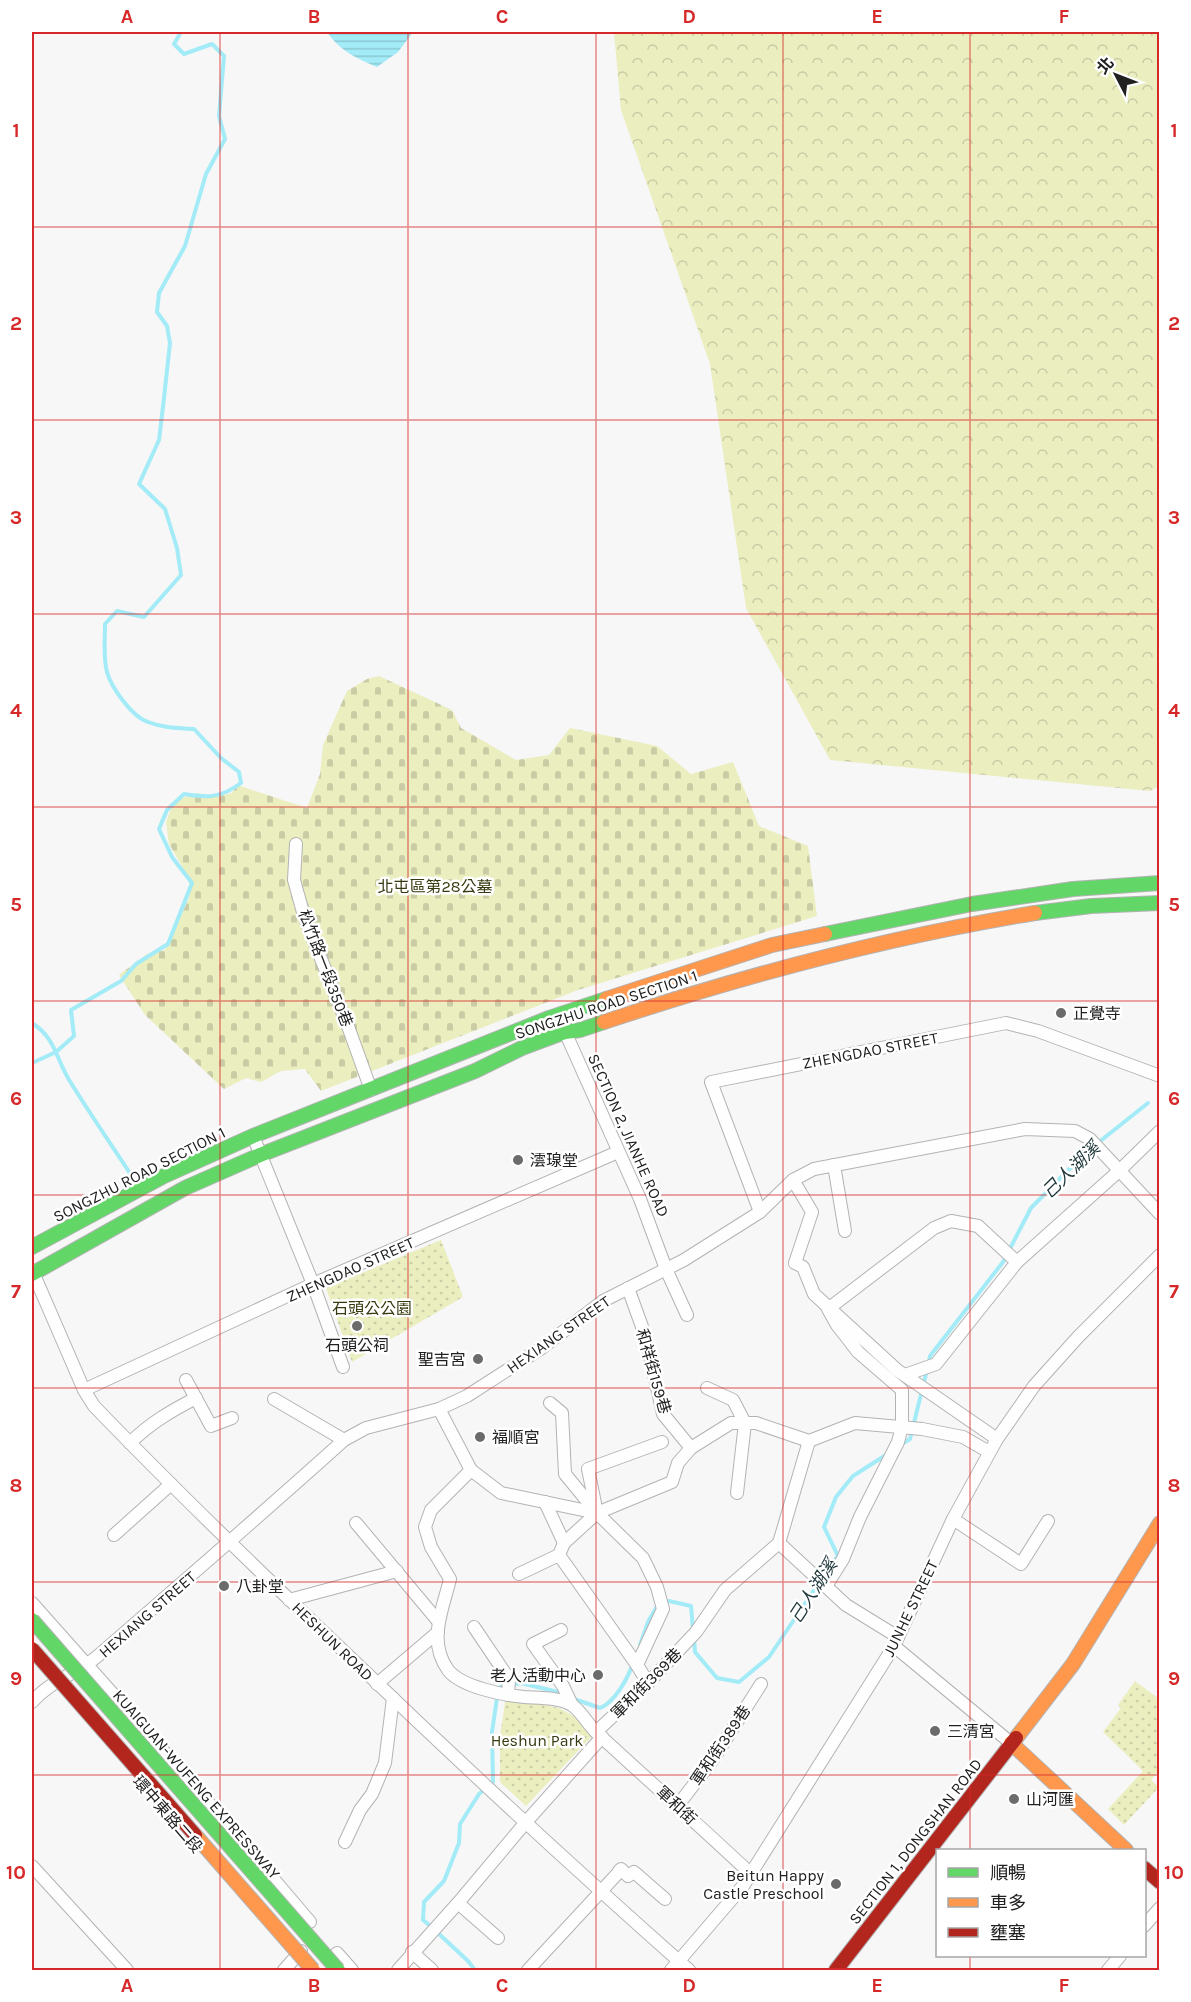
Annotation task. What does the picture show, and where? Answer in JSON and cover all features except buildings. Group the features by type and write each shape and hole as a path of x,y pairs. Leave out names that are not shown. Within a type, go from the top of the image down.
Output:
{"main road":[{"name":"SONGZHU ROAD SECTION 1","path":"32,1247 164,1176 253,1136 558,1016 722,960 772,945 834,931 972,904 1073,889 1160,884"},
{"name":"SONGZHU ROAD SECTION 1","path":"32,1272 185,1188 260,1155 475,1071 522,1048 565,1032 580,1030 676,997 775,968 890,940 1054,910 1160,903"},
{"name":"SECTION 1, DONGSHAN ROAD","path":"836,1971 1073,1664 1160,1523"},
{"name":"KUAIGUAN-WUFENG EXPRESSWAY","path":"32,1620 338,1971"},
{"path":"32,1649 314,1971"},
{"path":"32,1669 295,1965"},
{"path":"1011,1743 1124,1849"},
{"path":"1146,1870 1160,1882"}],"street":[{"name":"松竹路一段350巷","path":"296,844 294,880 304,916 371,1090"},
{"name":"SECTION 2, JIANHE ROAD","path":"558,1016 640,1199 666,1269 687,1315"},
{"name":"ZHENGDAO STREET","path":"760,1212 711,1082 1006,1023 1038,1030 1160,1076"},
{"name":"HEXIANG STREET","path":"49,1686 88,1665 230,1543 344,1440 366,1428 439,1409 467,1396 543,1347 603,1301 711,1244 760,1212 793,1180 814,1169 1025,1129 1074,1131 1090,1139 1160,1214"},
{"path":"913,1376 936,1364 1015,1259 1120,1170 1160,1131"},
{"path":"253,1136 313,1284 343,1367"},
{"name":"ZHENGDAO STREET","path":"84,1390 313,1284 618,1152"},
{"path":"834,1165 845,1231"},
{"path":"793,1180 812,1212 795,1263 803,1267 814,1294 897,1370 913,1376 930,1392 997,1439"},
{"path":"828,1309 934,1228 951,1221 978,1226 1015,1259"},
{"name":"JUNHE STREET","path":"675,1966 743,1886 896,1642 953,1519 997,1439 1034,1386 1078,1336 1160,1255"},
{"name":"HESHUN ROAD","path":"32,1272 84,1390 94,1406 230,1543 377,1684 601,1891 675,1966 689,1971"},
{"name":"和祥街159巷","path":"628,1288 645,1335 663,1414 691,1448"},
{"path":"820,1580 843,1559 860,1517 905,1427 902,1390 858,1352 837,1326 828,1309"},
{"path":"186,1380 211,1426 232,1418"},
{"path":"707,1389 733,1400 745,1423 737,1493"},
{"path":"130,1443 145,1428 164,1415 196,1398"},
{"path":"274,1399 344,1440"},
{"path":"550,1403 562,1413 565,1474 597,1513 643,1558 657,1587 663,1608 634,1661"},
{"path":"439,1409 471,1470 501,1493 597,1513"},
{"path":"519,1574 561,1549 597,1513 672,1482 678,1463 691,1448 731,1423 756,1423 809,1441 855,1423 905,1427 963,1437 989,1452"},
{"path":"809,1441 779,1543 846,1605 896,1642 1011,1743"},
{"path":"597,1513 588,1469 662,1442"},
{"path":"471,1470 430,1510 425,1527 432,1547 450,1579 438,1627 438,1651 449,1672 466,1683 508,1694 570,1702"},
{"path":"114,1535 171,1484"},
{"path":"545,1502 561,1549 648,1683"},
{"path":"953,1519 1021,1564 1048,1521"},
{"path":"357,1523 397,1571 438,1627"},
{"name":"軍和街369巷","path":"398,1971 599,1735 692,1636 725,1590 779,1543"},
{"path":"289,1600 397,1571"},
{"path":"32,1603 191,1782 352,1971"},
{"path":"377,1684 438,1627"},
{"path":"474,1627 509,1680 508,1694"},
{"path":"561,1630 532,1644 563,1686 570,1702"},
{"name":"環中東路二段","path":"32,1658 49,1686 295,1965 304,1971"},
{"name":"軍和街389巷","path":"678,1805 712,1761 761,1684"},
{"path":"32,1702 49,1686"},
{"path":"345,1842 360,1810 372,1794 384,1763 393,1698"},
{"name":"軍和街","path":"570,1702 599,1735 751,1874"},
{"path":"32,1866 127,1971"},
{"path":"528,1971 621,1869 628,1876 634,1872 665,1899"},
{"path":"458,1903 498,1938"},
{"path":"1146,1924 1160,1908"},
{"path":"284,1971 295,1965 319,1932"},
{"path":"412,1952 432,1971"},
{"path":"1108,1971 1119,1957"}],"green space":[{"path":"614,32 1159,32 1159,786 1150,791 830,760 746,608 710,364 621,110"},
{"name":"北屯區第28公墓","path":"379,676 452,710 461,728 516,760 549,755 570,728 657,746 691,774 733,762 759,826 808,846 817,916 578,990 321,1091 305,1069 281,1071 261,1082 246,1078 224,1089 145,1015 119,975 147,954 165,950 189,898 189,878 169,844 166,822 174,801 197,793 216,797 232,793 237,785 307,808 320,774 323,745 347,691 367,679"},
{"name":"石頭公公園","path":"441,1240 463,1297 352,1362 326,1288"},
{"path":"1135,1681 1159,1699 1159,1770 1151,1780 1159,1787 1124,1825 1108,1809 1143,1771 1103,1732 1121,1708 1118,1705"},
{"name":"Heshun Park","path":"506,1696 559,1708 577,1718 594,1734 526,1806 500,1782 500,1736"}],"water":[{"path":"327,32 413,32 398,52 377,67 343,49"}],"waterway":[{"path":"32,1063 56,1052 74,1036 71,1010 121,981 136,964 168,944 192,883 172,857 159,829 167,810 184,794 214,796 227,792 241,783 239,772 221,758 194,729 159,725 148,722 135,714 113,685 107,672 104,648 105,624 117,611 144,617 181,575 177,548 165,509 139,484 159,440 170,343 167,326 157,312 159,293 185,246 206,174 225,139 219,116 224,56 212,44 184,54 174,44 181,32"},
{"path":"32,1023 46,1035 71,1083 137,1184"},
{"name":"己人湖溪","path":"929,1363 930,1356 1003,1262 1031,1208 1084,1154 1148,1103"},
{"name":"己人湖溪","path":"900,1445 910,1439 927,1370"},
{"name":"己人湖溪","path":"822,1578 838,1556 824,1527 836,1497 853,1476 889,1453"},
{"name":"己人湖溪","path":"694,1639 695,1652 717,1678 739,1682 769,1657 818,1584"},
{"name":"己人湖溪","path":"640,1645 656,1608 669,1601 691,1606 693,1629"},
{"name":"己人湖溪","path":"574,1699 600,1708 606,1705 620,1689 633,1663"},
{"name":"己人湖溪","path":"500,1687 521,1683 562,1693"},
{"name":"己人湖溪","path":"428,1924 423,1920 424,1902 444,1881 459,1843 460,1824 479,1794 493,1782 492,1732 497,1698"},
{"name":"己人湖溪","path":"439,1934 475,1970"}],"traffic: fast":[{"path":"825,934 972,904 1073,889 1160,883"},
{"path":"1035,913 1091,906 1160,903"},
{"path":"32,1247 164,1176 253,1136 549,1018 606,999"},
{"path":"32,1274 185,1188 260,1155 475,1071 522,1048 565,1032 604,1022"},
{"path":"32,1620 338,1970"}],"traffic: slow":[{"path":"604,1022 764,973 818,959 926,934 1035,913"},
{"path":"606,999 772,945 825,934"},
{"path":"1016,1738 1073,1664 1160,1523"},
{"path":"1011,1743 1125,1849"},
{"path":"195,1835 313,1970"}],"traffic: jam":[{"path":"32,1649 195,1835"},
{"path":"836,1970 1016,1738"},
{"path":"1146,1870 1160,1882"}],"place":[{"name":"正覺寺","path":"1061,1013"},
{"name":"澐瑔堂","path":"518,1160"},
{"name":"石頭公祠","path":"357,1326"},
{"name":"聖吉宮","path":"478,1359"},
{"name":"福順宮","path":"480,1437"},
{"name":"八卦堂","path":"224,1586"},
{"name":"老人活動中心","path":"598,1675"},
{"name":"三清宮","path":"935,1731"},
{"name":"山河匯","path":"1014,1799"},
{"name":"Beitun Happy Castle Preschool","path":"836,1884"}]}
